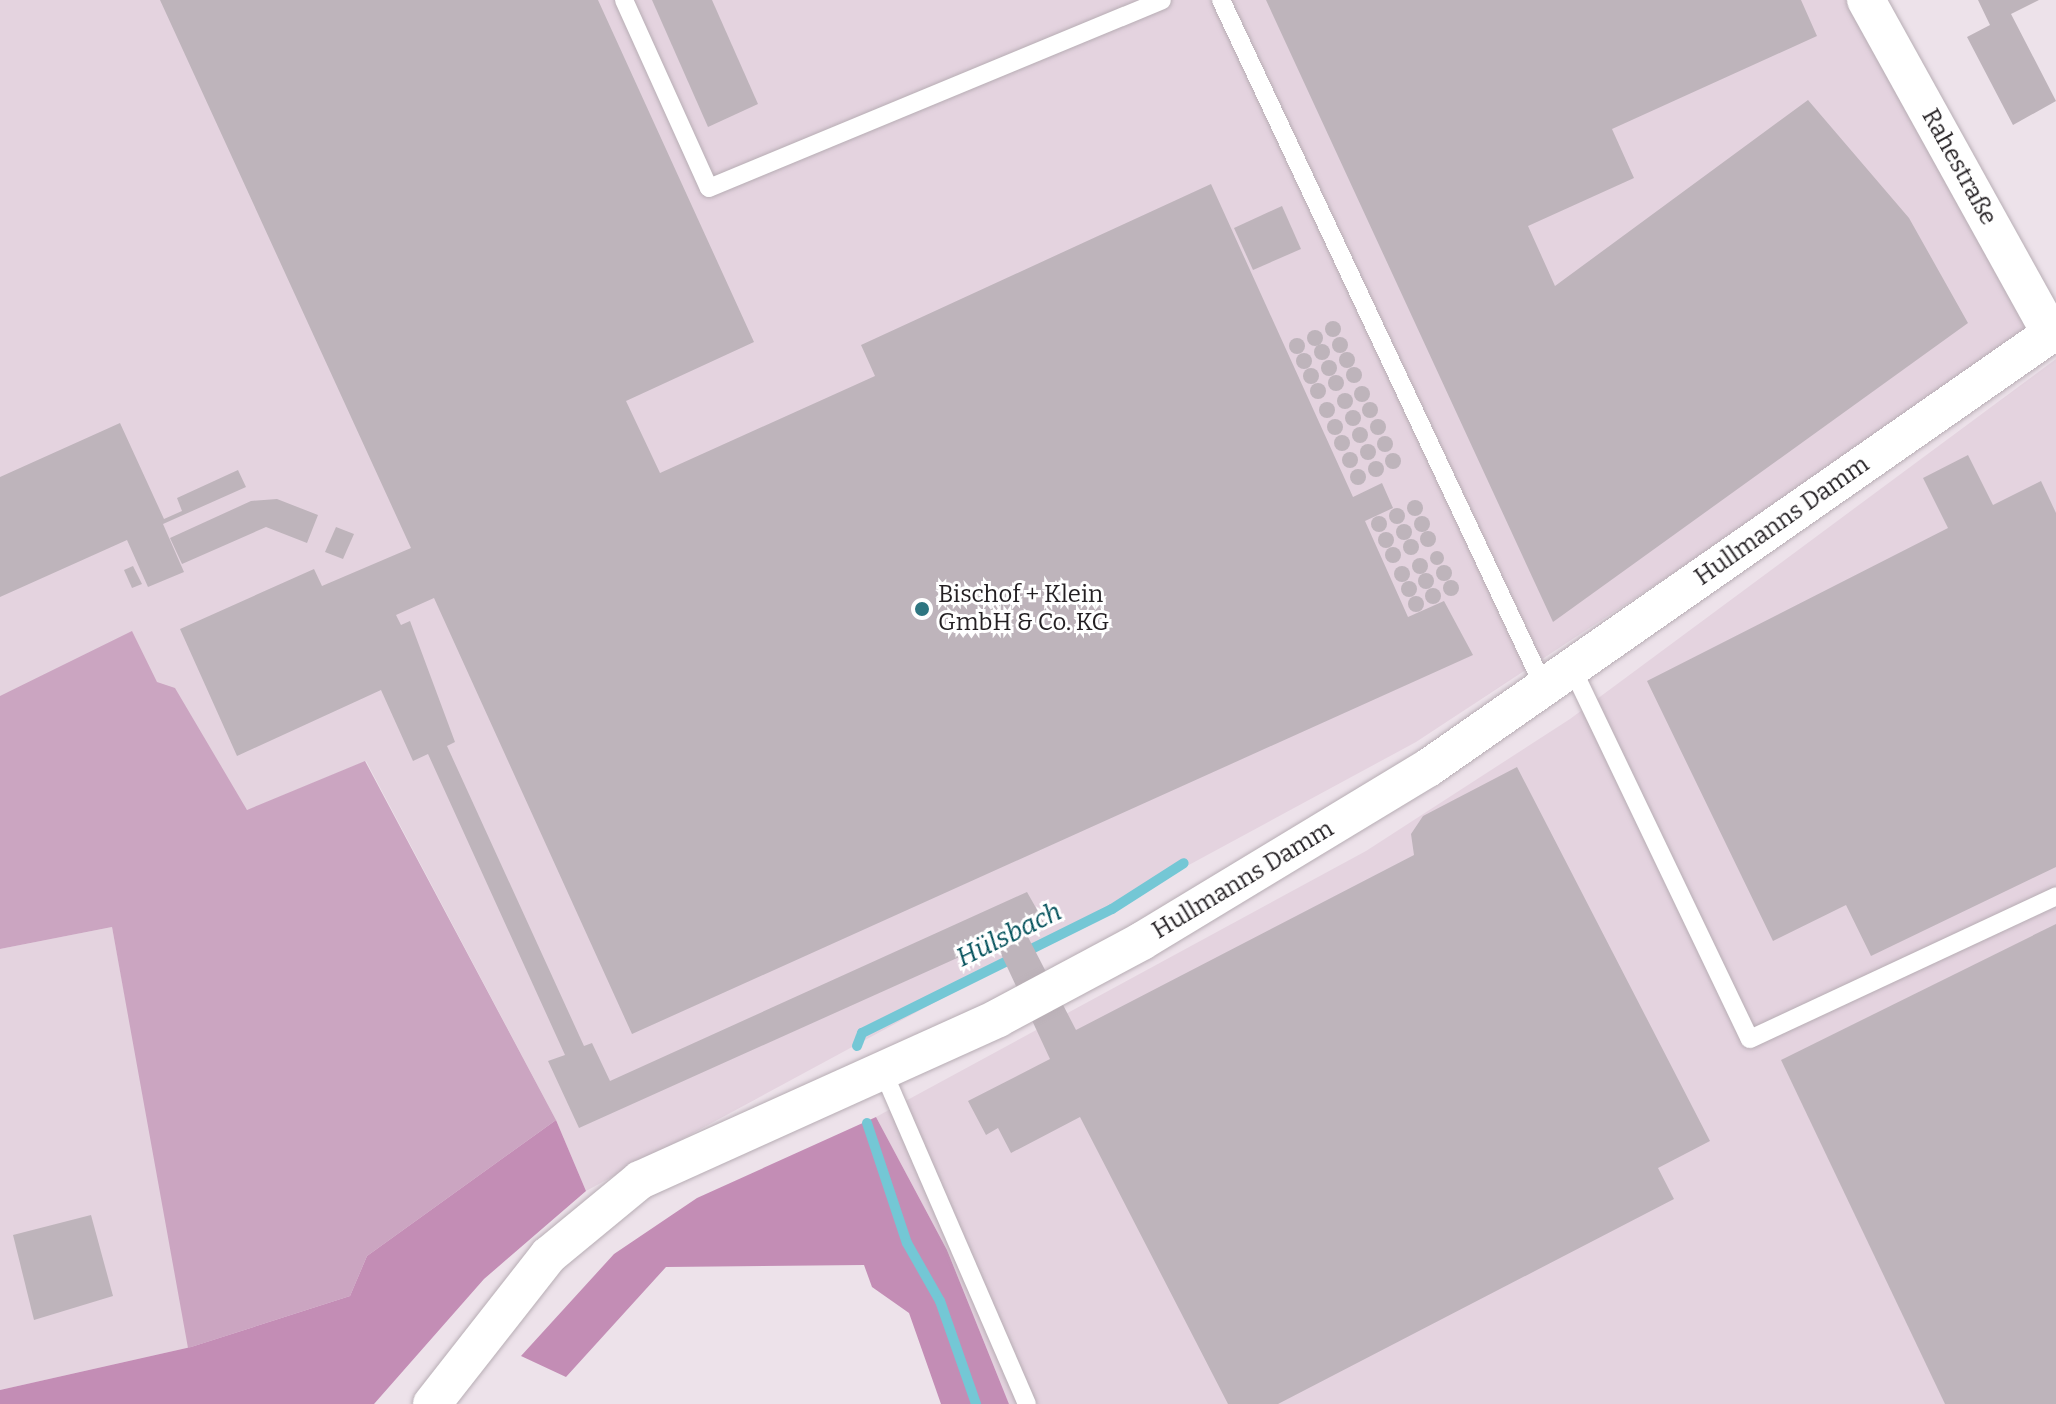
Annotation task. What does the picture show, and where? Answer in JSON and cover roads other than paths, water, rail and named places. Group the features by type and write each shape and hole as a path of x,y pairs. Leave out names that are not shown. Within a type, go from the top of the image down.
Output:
{"street":[{"name":"Rahestraße","path":"1866,0 2054,336"},
{"name":"Hullmanns Damm","path":"432,1404 549,1255 617,1197 703,1148 882,1069 1142,941 1428,768 2054,336"}],"lane":[{"path":"624,0 709,188 1162,0"},
{"path":"1221,0 1558,678 1750,1039 2056,896"},
{"path":"882,1069 1027,1404"}],"waterway":[{"name":"Hülsbach","path":"857,1046 862,1033 1112,909 1184,863"},
{"name":"Hülsbach","path":"867,1123 907,1243 940,1301 976,1404"}],"place":[{"name":"Bischof + Klein GmbH & Co. KG","path":"922,609"}]}
